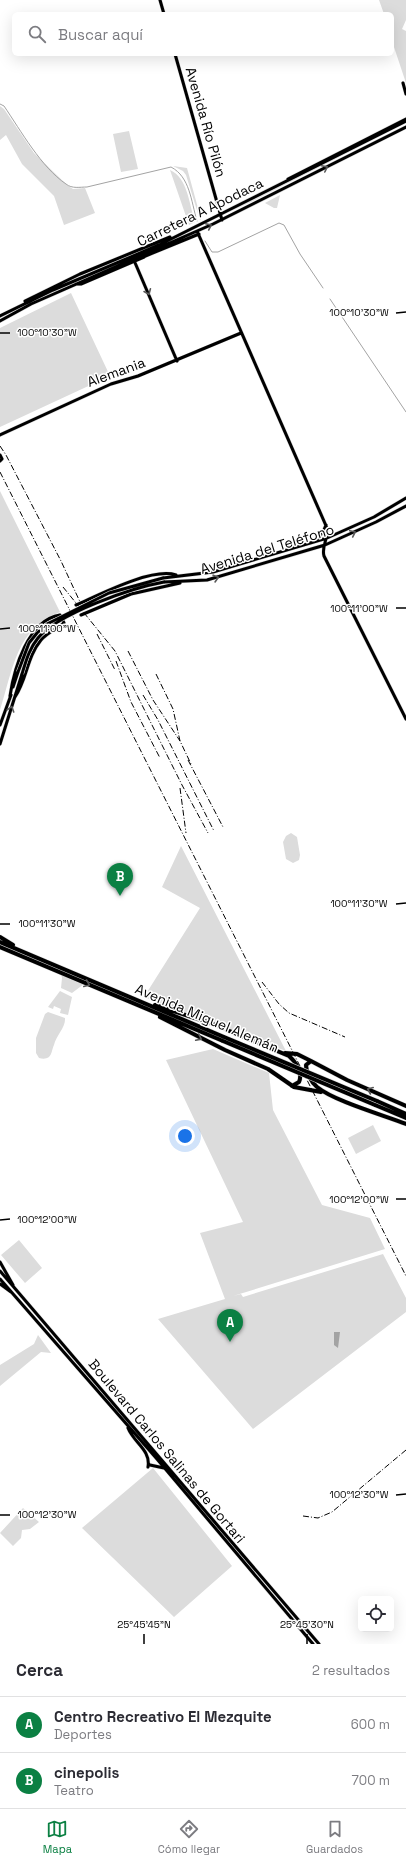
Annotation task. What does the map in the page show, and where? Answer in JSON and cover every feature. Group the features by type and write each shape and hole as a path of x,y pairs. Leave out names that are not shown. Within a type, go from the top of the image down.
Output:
{"highway":[{"name":"Avenida Miguel Alemán","path":"0,942 141,1004 168,1018 406,1114"},
{"name":"Avenida Miguel Alemán","path":"0,942 15,953 141,1004 163,1010 376,1103 406,1118"},
{"path":"0,950 15,953"},
{"path":"141,1004 213,1024 284,1053 293,1060 300,1075 299,1082 292,1086"},
{"path":"141,1004 188,1032 268,1068 292,1086 318,1091 406,1124"},
{"path":"284,1053 295,1054 347,1080 406,1106"},
{"path":"311,1061 307,1063 306,1067 312,1081 320,1089 333,1096"}],"main road":[{"path":"160,0 163,12"},
{"name":"Avenida Río Pilón","path":"176,56 222,220"},
{"path":"403,83 406,94"},
{"path":"288,179 406,120"},
{"name":"Carretera A Apodaca","path":"142,255 406,120"},
{"name":"Carretera A Apodaca","path":"0,316 142,255 198,233 405,128"},
{"path":"198,233 328,530 323,550 324,556 406,719"},
{"path":"0,321 20,308 33,296 80,274 179,235"},
{"path":"142,255 133,259 177,361"},
{"name":"Carretera A Apodaca","path":"20,308 133,259"},
{"name":"Alemania","path":"0,435 112,384 177,361 241,333"},
{"path":"0,455 1,460"},
{"name":"Avenida del Teléfono","path":"0,724 29,643 47,624 109,593 163,578 212,572 327,538 374,517 406,498"},
{"name":"Avenida del Teléfono","path":"0,744 31,648 39,637 50,627 113,596 164,582 213,579 325,545 376,522 406,506"},
{"path":"315,542 321,536 326,525"},
{"path":"76,605 141,579 164,573 178,576"},
{"path":"81,614 139,592 184,581"},
{"path":"91,598 91,602 96,608"},
{"path":"10,696 17,667 26,643 39,627 59,614 64,623 45,636 35,648 20,689 15,697"},
{"path":"0,1262 6,1270 13,1286"},
{"name":"Boulevard Carlos Salinas de Gortari","path":"0,1271 319,1644"},
{"name":"Boulevard Carlos Salinas de Gortari","path":"0,1279 13,1292 314,1644"},
{"path":"0,1284 6,1290 13,1292"},
{"path":"127,1425 133,1438 148,1455 149,1466 164,1468"}],"shaded area":[{"path":"379,0 406,0 406,20 402,29 406,31 406,83 394,47 394,12 383,12"},
{"path":"0,106 4,109 34,153 67,185 73,189 85,188 95,213 64,225 54,196 22,164 6,135 0,140"},
{"path":"406,123 251,202 225,214"},
{"path":"129,131 138,169 121,172 113,134"},
{"path":"173,166 187,168 201,219 200,220 186,175 183,171"},
{"path":"170,170 181,179 187,192 195,222 189,225"},
{"path":"280,195 277,208 265,203"},
{"path":"71,293 110,376 0,427 0,328"},
{"path":"0,491 60,612 45,619 34,628 25,639 13,666 0,710"},
{"path":"291,833 297,837 300,855 299,860 293,863 286,859 283,842 286,836"},
{"path":"181,846 286,1051 144,997 200,908 162,887"},
{"path":"61,974 84,984 72,993 61,988"},
{"path":"60,991 72,997 68,1015 60,1013 61,1009 54,1006 53,1009 48,1007"},
{"path":"48,1012 65,1018 65,1021 50,1056 42,1059 39,1058 36,1053 36,1038 45,1014"},
{"path":"213,1049 269,1073 273,1110 322,1205 370,1218 385,1249 233,1296 241,1294 243,1297 383,1254 406,1298 406,1312 253,1429 158,1319 225,1299 200,1233 243,1222 166,1060"},
{"path":"373,1125 381,1141 356,1154 348,1138"},
{"path":"19,1240 42,1268 25,1283 1,1255"},
{"path":"334,1332 340,1332 338,1348 334,1345"},
{"path":"38,1335 51,1353 41,1352 0,1386 0,1365 34,1344"},
{"path":"153,1468 232,1566 174,1617 82,1528"},
{"path":"23,1508 39,1522 30,1529 22,1530 21,1538 13,1546 0,1533"}],"waterway":[{"path":"0,104 4,106 24,137 48,168 68,186 87,187 171,167 177,171 186,183 197,221"},
{"path":"205,241 212,252 218,252 279,223 284,225 300,254 323,288"},
{"path":"330,299 406,412"}],"railway":[{"path":"0,446 61,561 81,604"},
{"path":"0,472 406,1276"},
{"path":"63,587 115,651 182,785 208,833"},
{"path":"97,634 115,670"},
{"path":"128,651 153,700 180,741"},
{"path":"116,661 131,702 160,758"},
{"path":"156,674 173,709 180,741 191,764"},
{"path":"143,695 158,720 214,831"},
{"path":"188,760 223,827"},
{"path":"180,788 186,833"},
{"path":"262,982 279,1004 289,1013 345,1037"},
{"path":"303,1516 318,1518 332,1512 406,1450"}],"place":[{"name":"cinepolis","path":"120,896"},
{"name":"Centro Recreativo El Mezquite","path":"230,1342"}]}
